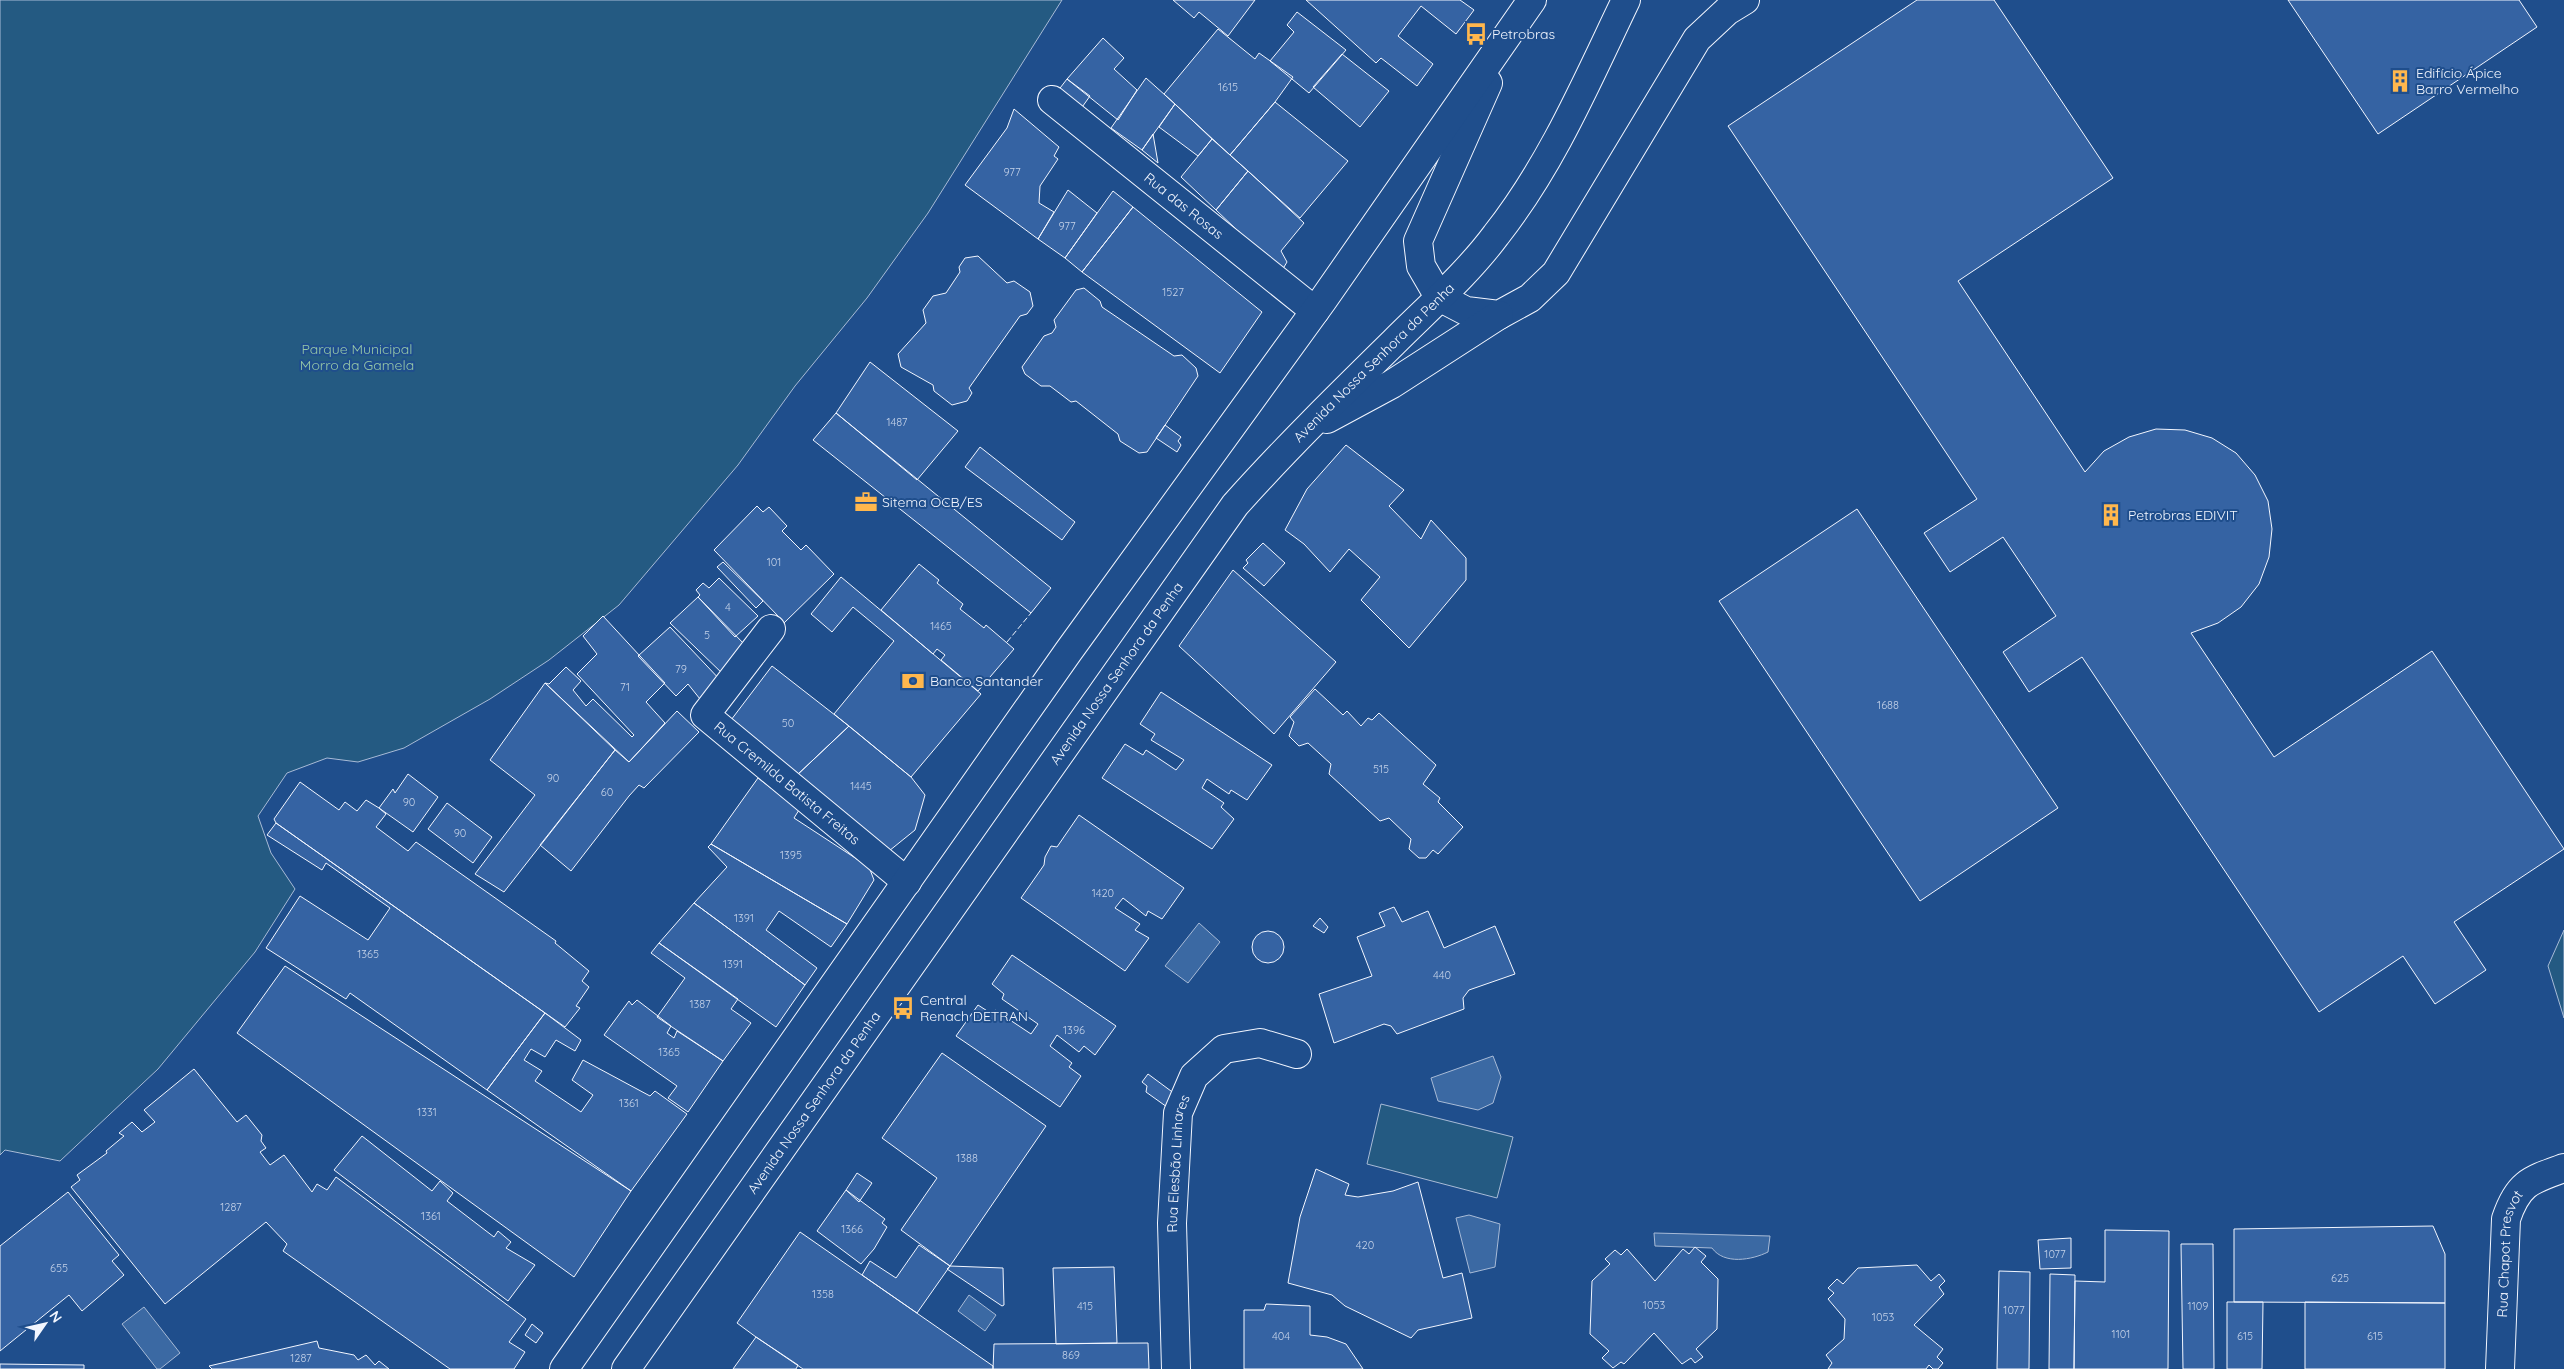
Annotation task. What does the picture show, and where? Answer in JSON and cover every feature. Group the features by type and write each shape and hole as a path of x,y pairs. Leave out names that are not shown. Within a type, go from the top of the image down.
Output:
{"main road":[{"path":"564,1369 1068,652 1315,311 1532,0"},
{"name":"Avenida Nossa Senhora da Penha","path":"626,1369 1229,512 1300,434 1440,297 1496,236 1538,176 1569,120 1626,0"},
{"path":"1300,434 1392,384 1499,315 1530,298 1556,273 1697,39 1727,11 1745,0"},
{"path":"1499,315 1466,311 1440,297 1421,266 1418,241 1514,25"},
{"name":"Rua das Rosas","path":"1052,100 1315,311"},
{"name":"Rua Cremilda Batista Freitas","path":"771,629 705,715 907,882"},
{"name":"Rua Elesbão Linhares","path":"1176,1369 1172,1223 1178,1113 1194,1076 1224,1049 1260,1043 1298,1054"},
{"name":"Rua Chapot Presvot","path":"2500,1369 2506,1219 2513,1199 2530,1180 2564,1168"}],"green space":[{"name":"Parque Municipal Morro da Gamela","path":"0,0 1062,0 928,213 867,298 795,386 738,465 619,605 549,660 490,699 404,748 358,762 327,758 287,773 258,816 271,853 295,889 255,952 158,1069 60,1161 5,1150 0,1155"},
{"path":"2564,930 2564,1018 2548,966"},
{"path":"1381,1104 1513,1137 1497,1198 1367,1164"}],"shaded area":[{"path":"1199,923 1220,942 1188,983 1165,966"},
{"path":"1493,1056 1501,1077 1493,1103 1478,1110 1438,1101 1431,1078"},
{"path":"1469,1215 1500,1224 1495,1267 1470,1273 1456,1218"},
{"path":"1654,1233 1770,1236 1768,1252 1746,1259 1731,1259 1717,1253 1712,1248 1655,1246"},
{"path":"969,1295 996,1315 985,1331 958,1311"},
{"path":"144,1307 180,1353 160,1369 157,1369 122,1324"}],"building":[{"path":"1173,0 1255,0 1228,36 1199,12 1194,18"},
{"path":"1306,0 1460,0 1474,10 1456,34 1421,6 1398,36 1433,64 1417,86 1381,58 1376,63"},
{"name":"Petrobras EDIVIT","path":"1917,0 1994,0 2113,178 1958,281 2085,472 2104,451 2129,437 2156,429 2185,430 2212,438 2236,453 2255,475 2268,501 2272,529 2269,557 2259,584 2241,607 2218,623 2191,633 2274,757 2432,651 2564,849 2454,922 2486,970 2435,1004 2403,956 2319,1012 2082,657 2029,692 2003,652 2056,616 2003,537 1950,572 1924,533 1977,499 1728,126"},
{"name":"Edifício Ápice Barro Vermelho","path":"2288,0 2519,0 2537,27 2378,134"},
{"path":"1297,12 1346,50 1309,93 1270,61 1294,32 1287,25"},
{"path":"1218,29 1255,59 1259,53 1293,77 1275,102 1230,155 1164,94"},
{"path":"1103,38 1124,58 1114,69 1137,90 1118,120 1067,79"},
{"path":"1342,54 1389,91 1360,127 1313,87"},
{"path":"1146,78 1175,104 1142,150 1111,128"},
{"path":"1067,79 1090,96 1080,110 1057,92"},
{"path":"1275,102 1348,161 1300,218 1230,155"},
{"path":"1175,104 1212,139 1198,156 1159,127"},
{"path":"1014,109 1059,147 1054,156 1058,159 1040,186 1039,203 1054,212 1038,239 965,185 1007,128"},
{"path":"1153,134 1158,163 1142,150"},
{"path":"1212,139 1248,171 1216,210 1181,177"},
{"path":"1248,171 1304,223 1281,251 1287,262 1281,272 1216,210"},
{"path":"1068,190 1097,213 1065,258 1038,239"},
{"path":"1113,191 1133,207 1082,272 1065,258"},
{"path":"1133,207 1262,312 1220,373 1082,272"},
{"path":"978,256 1007,283 1014,281 1030,292 1033,306 1027,314 1020,316 969,388 972,393 967,401 952,405 934,391 933,385 901,367 898,354 926,323 923,310 933,296 946,293 960,272 959,267 965,258"},
{"path":"1084,288 1100,301 1102,307 1174,356 1182,355 1196,368 1198,376 1147,452 1139,453 1120,441 1118,434 1076,401 1071,402 1050,386 1041,386 1025,374 1022,367 1044,336 1052,333 1056,327 1054,320 1076,290"},
{"path":"870,362 958,431 917,480 836,413"},
{"path":"836,413 1051,588 1031,613 813,440"},
{"path":"1165,425 1181,437 1178,441 1181,445 1177,452 1156,438"},
{"path":"1346,445 1404,490 1389,506 1421,539 1431,520 1466,558 1466,580 1409,648 1361,600 1380,577 1349,549 1330,572 1304,544 1285,530 1307,489"},
{"path":"980,447 1075,522 1062,540 965,467"},
{"path":"757,506 763,512 769,507 787,526 782,531 801,550 806,545 834,574 783,624 779,617 714,550"},
{"path":"1857,509 2058,808 1920,901 1719,601"},
{"path":"1263,543 1285,563 1264,586 1243,568 1248,563 1246,560"},
{"path":"723,562 763,601 756,608 717,567"},
{"path":"919,564 939,580 937,583 963,604 960,609 984,628 986,625 1014,649 978,691 941,660 945,655 937,649 933,654 881,610"},
{"path":"1233,570 1336,662 1274,734 1179,646"},
{"name":"Banco Santander","path":"841,577 981,694 911,777 834,714 894,641 853,607 832,632 811,614"},
{"path":"719,578 758,616 735,637 698,597 700,595 696,590 703,583 709,588"},
{"path":"698,597 749,649 724,675 670,623"},
{"path":"603,616 665,683 646,702 665,723 629,762 545,683 549,684 566,667 581,681 573,690 586,706 593,699 632,737 634,735 577,674 597,654 583,636"},
{"path":"670,627 724,684 704,704 688,684 676,696 638,656"},
{"path":"772,666 849,726 795,777 731,720"},
{"path":"545,683 615,750 504,892 475,874 535,795 490,760"},
{"path":"1315,689 1343,715 1347,711 1361,726 1368,718 1372,720 1379,713 1436,765 1423,784 1440,798 1438,802 1463,827 1438,854 1433,850 1426,858 1419,858 1409,849 1411,839 1389,818 1380,821 1329,774 1331,764 1308,743 1299,746 1289,736 1294,722 1290,717"},
{"path":"1161,692 1272,765 1247,800 1231,790 1229,794 1207,779 1202,788 1224,803 1221,807 1234,819 1212,849 1102,778 1125,744 1143,755 1146,750 1176,770 1184,760 1151,740 1155,734 1140,724"},
{"path":"677,711 699,732 644,788 639,785 571,871 540,845 615,750 629,762"},
{"path":"849,726 911,777 925,795 915,830 889,851 795,777"},
{"path":"408,774 438,797 413,832 379,808 393,789 395,793"},
{"path":"758,778 799,810 794,818 869,867 874,880 847,924 711,844"},
{"path":"300,782 339,810 345,802 357,811 366,800 379,808 386,814 376,827 408,851 416,842 556,941 555,943 589,971 582,981 589,987 576,1006 580,1008 565,1027 276,823 274,819"},
{"path":"447,803 492,837 473,863 428,829"},
{"path":"1079,815 1184,888 1162,919 1148,911 1146,916 1123,898 1115,908 1140,924 1135,930 1149,938 1125,971 1021,898 1044,865 1045,857 1051,846 1057,847"},
{"path":"276,823 545,1013 487,1090 350,993 346,999 266,948 300,896 368,940 390,908 326,863 322,870 267,835"},
{"path":"711,844 847,924 831,947 779,911 766,930 817,968 805,985 694,903 727,867 708,847"},
{"path":"694,903 805,985 776,1027 659,943"},
{"path":"1394,907 1402,922 1428,911 1444,948 1495,926 1515,974 1469,990 1463,998 1464,1009 1397,1034 1391,1026 1384,1024 1334,1043 1319,994 1372,976 1357,937 1385,926 1379,913"},
{"path":"1320,918 1328,927 1324,933 1313,926"},
{"path":"1268,931 1274,932 1279,936 1283,941 1283,953 1279,958 1274,962 1268,963 1262,962 1257,958 1253,953 1252,947 1253,941 1257,936 1262,932"},
{"path":"659,943 738,999 731,1009 751,1023 723,1061 657,1017 685,978 651,953"},
{"path":"1012,955 1116,1026 1095,1055 1084,1046 1079,1052 1057,1035 1050,1046 1072,1063 1069,1067 1081,1076 1060,1107 956,1036 978,1005 992,1014 995,1010 1031,1034 1038,1024 1002,999 1004,994 992,984"},
{"path":"285,966 631,1191 574,1277 237,1033"},
{"path":"637,1000 671,1026 667,1033 674,1038 677,1031 723,1061 688,1112 668,1098 677,1086 604,1035 629,1001 632,1005"},
{"path":"545,1013 581,1040 575,1051 556,1040 545,1057 531,1049 524,1060 542,1071 535,1081 581,1112 593,1095 572,1080 583,1060 650,1096 655,1091 687,1114 631,1191 487,1090"},
{"path":"942,1053 1046,1126 950,1266 901,1230 937,1178 882,1138"},
{"path":"194,1069 237,1122 246,1115 262,1135 261,1141 266,1148 260,1152 270,1165 284,1155 312,1192 317,1184 327,1190 336,1177 526,1319 509,1342 525,1352 514,1369 450,1369 283,1251 287,1244 266,1222 165,1304 71,1187 80,1180 77,1175 107,1153 106,1151 124,1136 119,1133 132,1122 142,1132 155,1122 144,1110"},
{"path":"1148,1074 1175,1094 1167,1107 1146,1092 1147,1086 1142,1082"},
{"path":"362,1136 432,1191 440,1181 453,1193 447,1201 494,1237 498,1231 511,1242 506,1248 535,1265 508,1301 334,1170"},
{"path":"1316,1169 1349,1184 1345,1195 1358,1197 1393,1191 1418,1182 1443,1278 1462,1273 1472,1318 1418,1330 1411,1338 1345,1306 1332,1295 1288,1283 1300,1217"},
{"path":"857,1173 872,1183 859,1202 846,1190"},
{"path":"846,1190 885,1219 882,1223 887,1227 874,1249 861,1264 817,1231"},
{"path":"68,1192 119,1255 112,1261 124,1275 82,1311 69,1295 0,1351 0,1246"},
{"path":"2433,1226 2445,1254 2445,1303 2234,1302 2234,1229"},
{"path":"2105,1230 2169,1231 2168,1369 2074,1369 2075,1281 2105,1282"},
{"path":"800,1232 993,1366 993,1369 803,1369 756,1337 737,1323"},
{"path":"2071,1238 2071,1268 2040,1269 2038,1240"},
{"path":"2181,1244 2213,1244 2214,1369 2183,1369"},
{"path":"919,1245 950,1266 917,1313 862,1275 870,1261 896,1278"},
{"path":"1695,1247 1706,1256 1701,1262 1718,1279 1717,1329 1696,1349 1703,1357 1695,1363 1691,1358 1682,1364 1654,1333 1624,1364 1621,1362 1613,1368 1602,1358 1609,1351 1590,1334 1592,1281 1610,1264 1605,1259 1615,1250 1621,1255 1627,1249 1655,1281 1683,1249 1689,1254"},
{"path":"1917,1265 1931,1281 1939,1274 1945,1281 1939,1287 1944,1294 1914,1325 1943,1349 1937,1357 1943,1363 1938,1369 1933,1369 1929,1365 1926,1369 1828,1369 1832,1363 1826,1355 1844,1339 1845,1319 1828,1299 1834,1293 1828,1288 1837,1279 1843,1284 1858,1268"},
{"path":"950,1266 1003,1268 1004,1305 1002,1306 947,1269"},
{"path":"1114,1267 1117,1343 1056,1344 1053,1268"},
{"path":"1999,1271 2030,1272 2029,1369 1997,1369"},
{"path":"2050,1274 2075,1275 2074,1369 2049,1369"},
{"path":"2227,1302 2263,1302 2262,1369 2227,1369"},
{"path":"2305,1302 2445,1303 2445,1369 2305,1369"},
{"path":"1266,1304 1310,1306 1310,1335 1327,1337 1346,1344 1363,1369 1244,1369 1244,1310 1264,1310"},
{"path":"532,1324 543,1333 536,1343 525,1335"},
{"path":"756,1337 798,1365 796,1369 733,1369"},
{"path":"317,1341 319,1348 354,1355 358,1360 366,1355 375,1365 379,1361 389,1369 212,1369 209,1366"},
{"path":"1148,1343 1149,1369 993,1369 994,1344"},
{"path":"0,1364 84,1365 84,1369 0,1369"}],"fence":[{"path":"1007,642 1031,613"}],"place":[{"name":"Petrobras","path":"1476,34"},
{"name":"Edifício Ápice Barro Vermelho","path":"2400,81"},
{"name":"Sitema OCB/ES","path":"866,502"},
{"name":"Petrobras EDIVIT","path":"2111,515"},
{"name":"Banco Santander","path":"913,681"},
{"name":"Central Renach DETRAN","path":"903,1008"}]}
